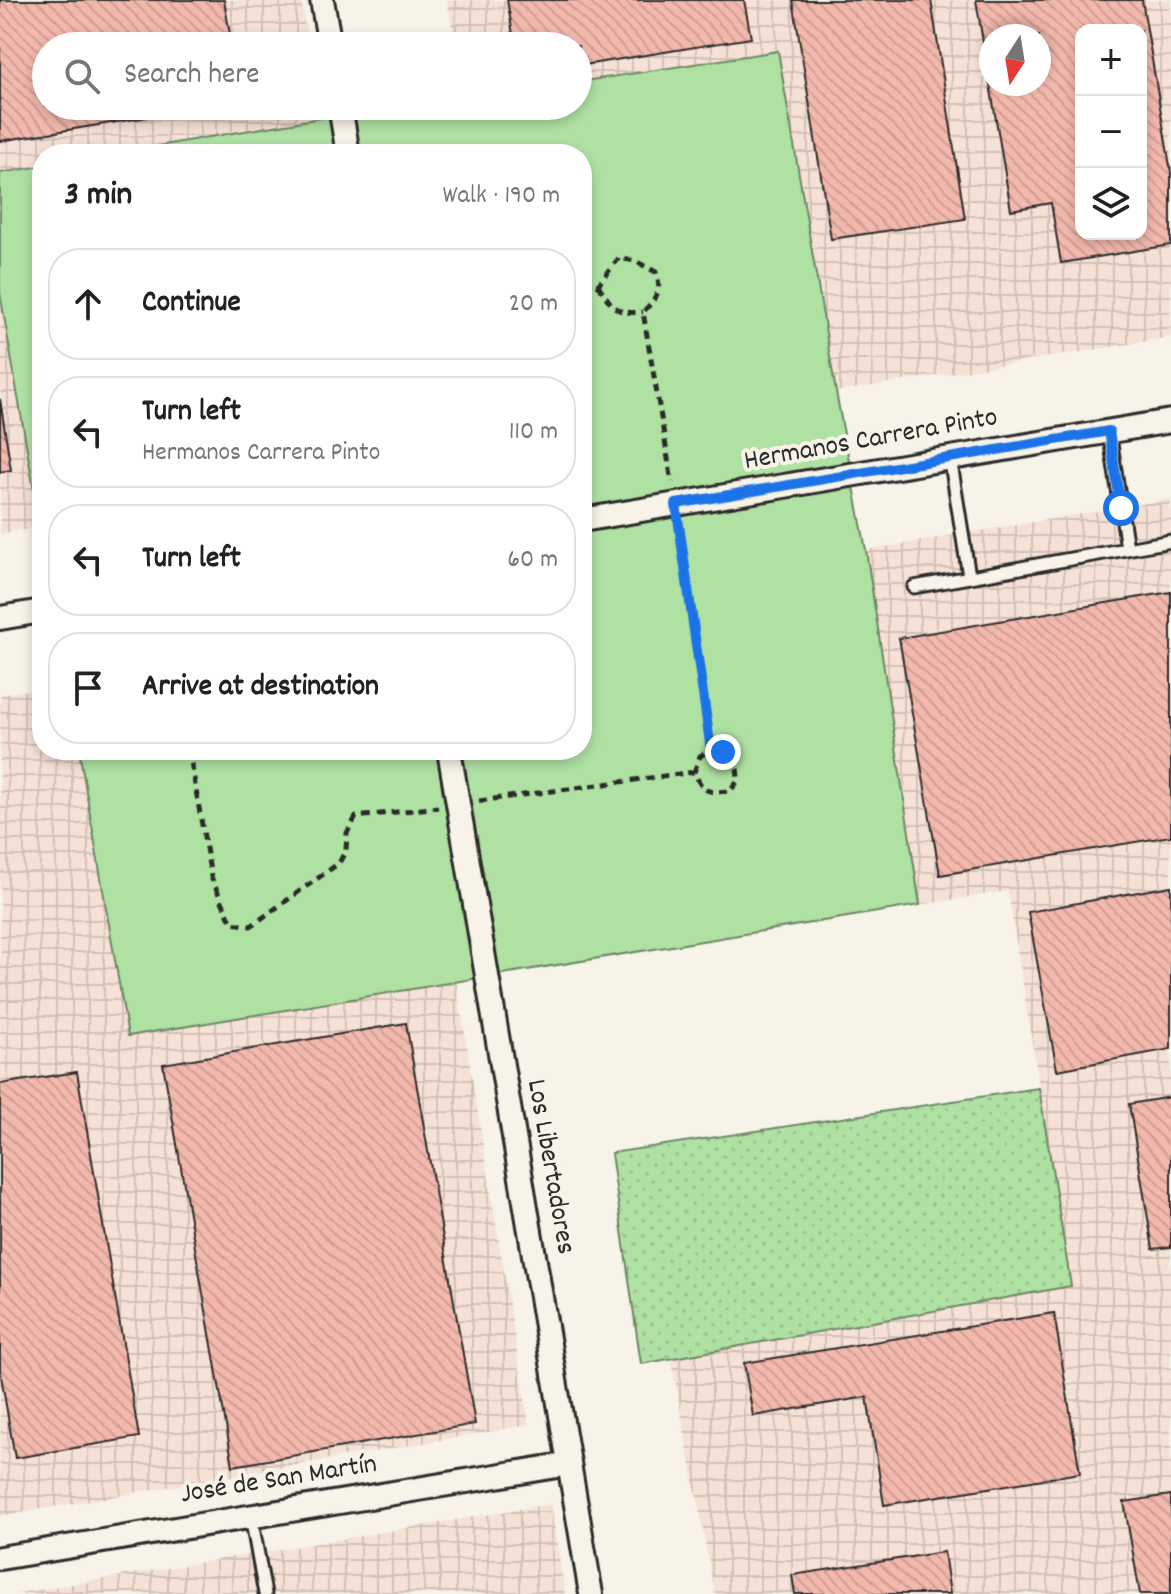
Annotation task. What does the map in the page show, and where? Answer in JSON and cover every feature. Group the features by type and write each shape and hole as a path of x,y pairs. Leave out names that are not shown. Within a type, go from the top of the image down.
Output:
{"street":[{"path":"322,0 328,32"},
{"path":"342,120 346,144"},
{"name":"Hermanos Carrera Pinto","path":"592,518 1171,421"},
{"path":"0,618 32,613"},
{"name":"Los Libertadores","path":"451,760 591,1594"},
{"name":"José de San Martín","path":"0,1558 569,1464"}],"lane":[{"path":"1109,431 1127,548"},
{"path":"950,457 969,576"},
{"path":"914,587 1171,541"},
{"path":"251,1516 265,1594"}],"path":[{"path":"592,286 598,285 619,258 635,261 656,272 660,282 657,298 643,312 625,314 612,306 598,285"},
{"path":"643,312 676,504 711,750"},
{"path":"711,750 723,752 733,757 738,768 738,781 730,791 711,793 700,786 694,772 700,756 711,750"},
{"path":"191,760 211,877 232,923 251,926 339,863 346,850 347,833 356,817 694,772"}],"shaded area":[{"path":"0,0 301,0 307,32 32,32 32,120 309,120 169,144 32,144 32,168 0,173"},
{"path":"447,0 1171,0 1171,337 836,392 778,51 592,80 592,32 453,32"},
{"path":"0,293 32,480 32,528 0,534"},
{"path":"1171,499 1171,1594 715,1594 671,1359 1071,1286 1008,891 920,905 866,550"},
{"path":"32,690 32,760 81,760 128,1036 456,980 529,1425 0,1516 0,695"},
{"path":"551,1504 565,1594 13,1594"}],"green space":[{"path":"778,51 866,550 920,905 128,1036 81,760 592,760 592,144 169,144 309,120 592,120 592,80"},
{"path":"32,168 32,478 0,293 0,173"},
{"path":"1039,1088 1071,1286 641,1364 611,1153"}],"building":[{"path":"0,0 224,0 230,32 32,32 32,120 129,120 0,141"},
{"path":"507,0 744,0 751,38 592,64 592,32 513,32"},
{"path":"793,0 931,0 965,219 831,239"},
{"path":"976,0 1142,0 1146,24 1075,24 1075,240 1147,240 1147,30 1171,172 1171,245 1061,263 1051,203 1011,210 992,96 1051,96 1051,24 980,24"},
{"path":"0,399 11,470 0,472"},
{"path":"1171,592 1171,836 940,875 899,638"},
{"path":"1171,886 1171,1049 1057,1070 1028,912"},
{"path":"406,1023 475,1424 233,1466 163,1064"},
{"path":"77,1072 139,1437 15,1458 0,1370 0,1084"},
{"path":"1171,1097 1171,1247 1153,1249 1129,1104"},
{"path":"1054,1313 1080,1473 884,1505 867,1397 753,1416 744,1363"},
{"path":"1171,1495 1171,1594 1140,1594 1124,1502"},
{"path":"944,1552 950,1594 795,1594 792,1575"}],"route":[{"path":"723,752 711,750 676,504 1109,431 1121,508"}]}
